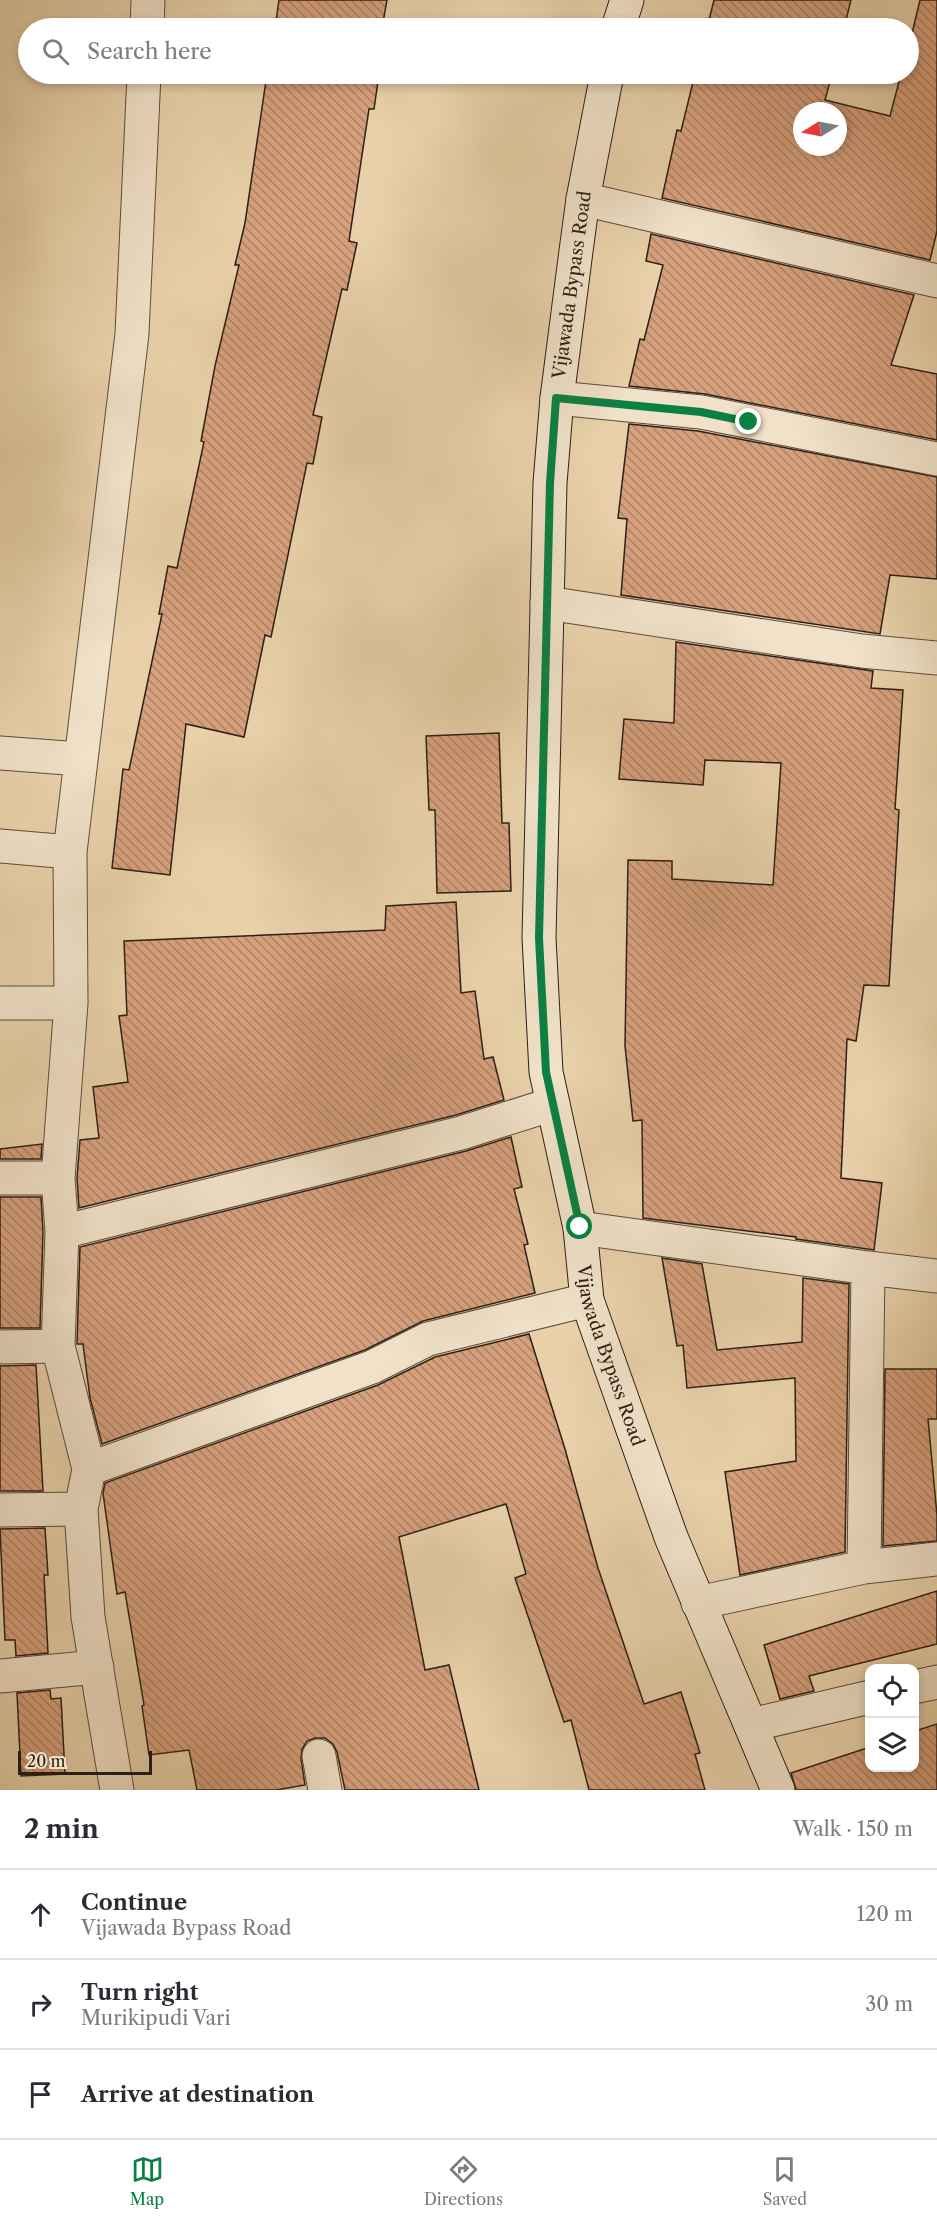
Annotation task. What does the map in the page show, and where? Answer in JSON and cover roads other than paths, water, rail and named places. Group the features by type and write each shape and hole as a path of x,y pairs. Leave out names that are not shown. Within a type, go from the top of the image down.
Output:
{"street":[{"path":"147,18 148,0"},
{"path":"621,18 627,0"},
{"path":"117,1790 88,1617 81,1509 89,1469 58,1346 62,1232 58,1178 71,1003 70,852 132,334 144,84"},
{"name":"Vijawada Bypass Road","path":"605,84 583,199 556,398 550,483 539,938 546,1072 580,1227 587,1300 671,1537 778,1790"},
{"path":"583,199 937,281"},
{"path":"556,398 701,412 937,459"},
{"path":"547,603 862,651 937,658"},
{"path":"0,753 80,759"},
{"path":"0,846 70,852"},
{"path":"0,1004 71,1003"},
{"path":"62,1232 461,1133 553,1104"},
{"path":"0,1178 58,1178"},
{"path":"580,1227 937,1276"},
{"path":"864,1567 868,1268"},
{"path":"89,1469 372,1367 428,1339 587,1300"},
{"path":"0,1347 58,1346"},
{"path":"0,1510 81,1509"},
{"path":"698,1603 864,1567 937,1559"},
{"path":"0,1676 97,1667"},
{"path":"919,1686 937,1682"},
{"path":"751,1725 865,1698"},
{"path":"319,1756 325,1790"}]}
